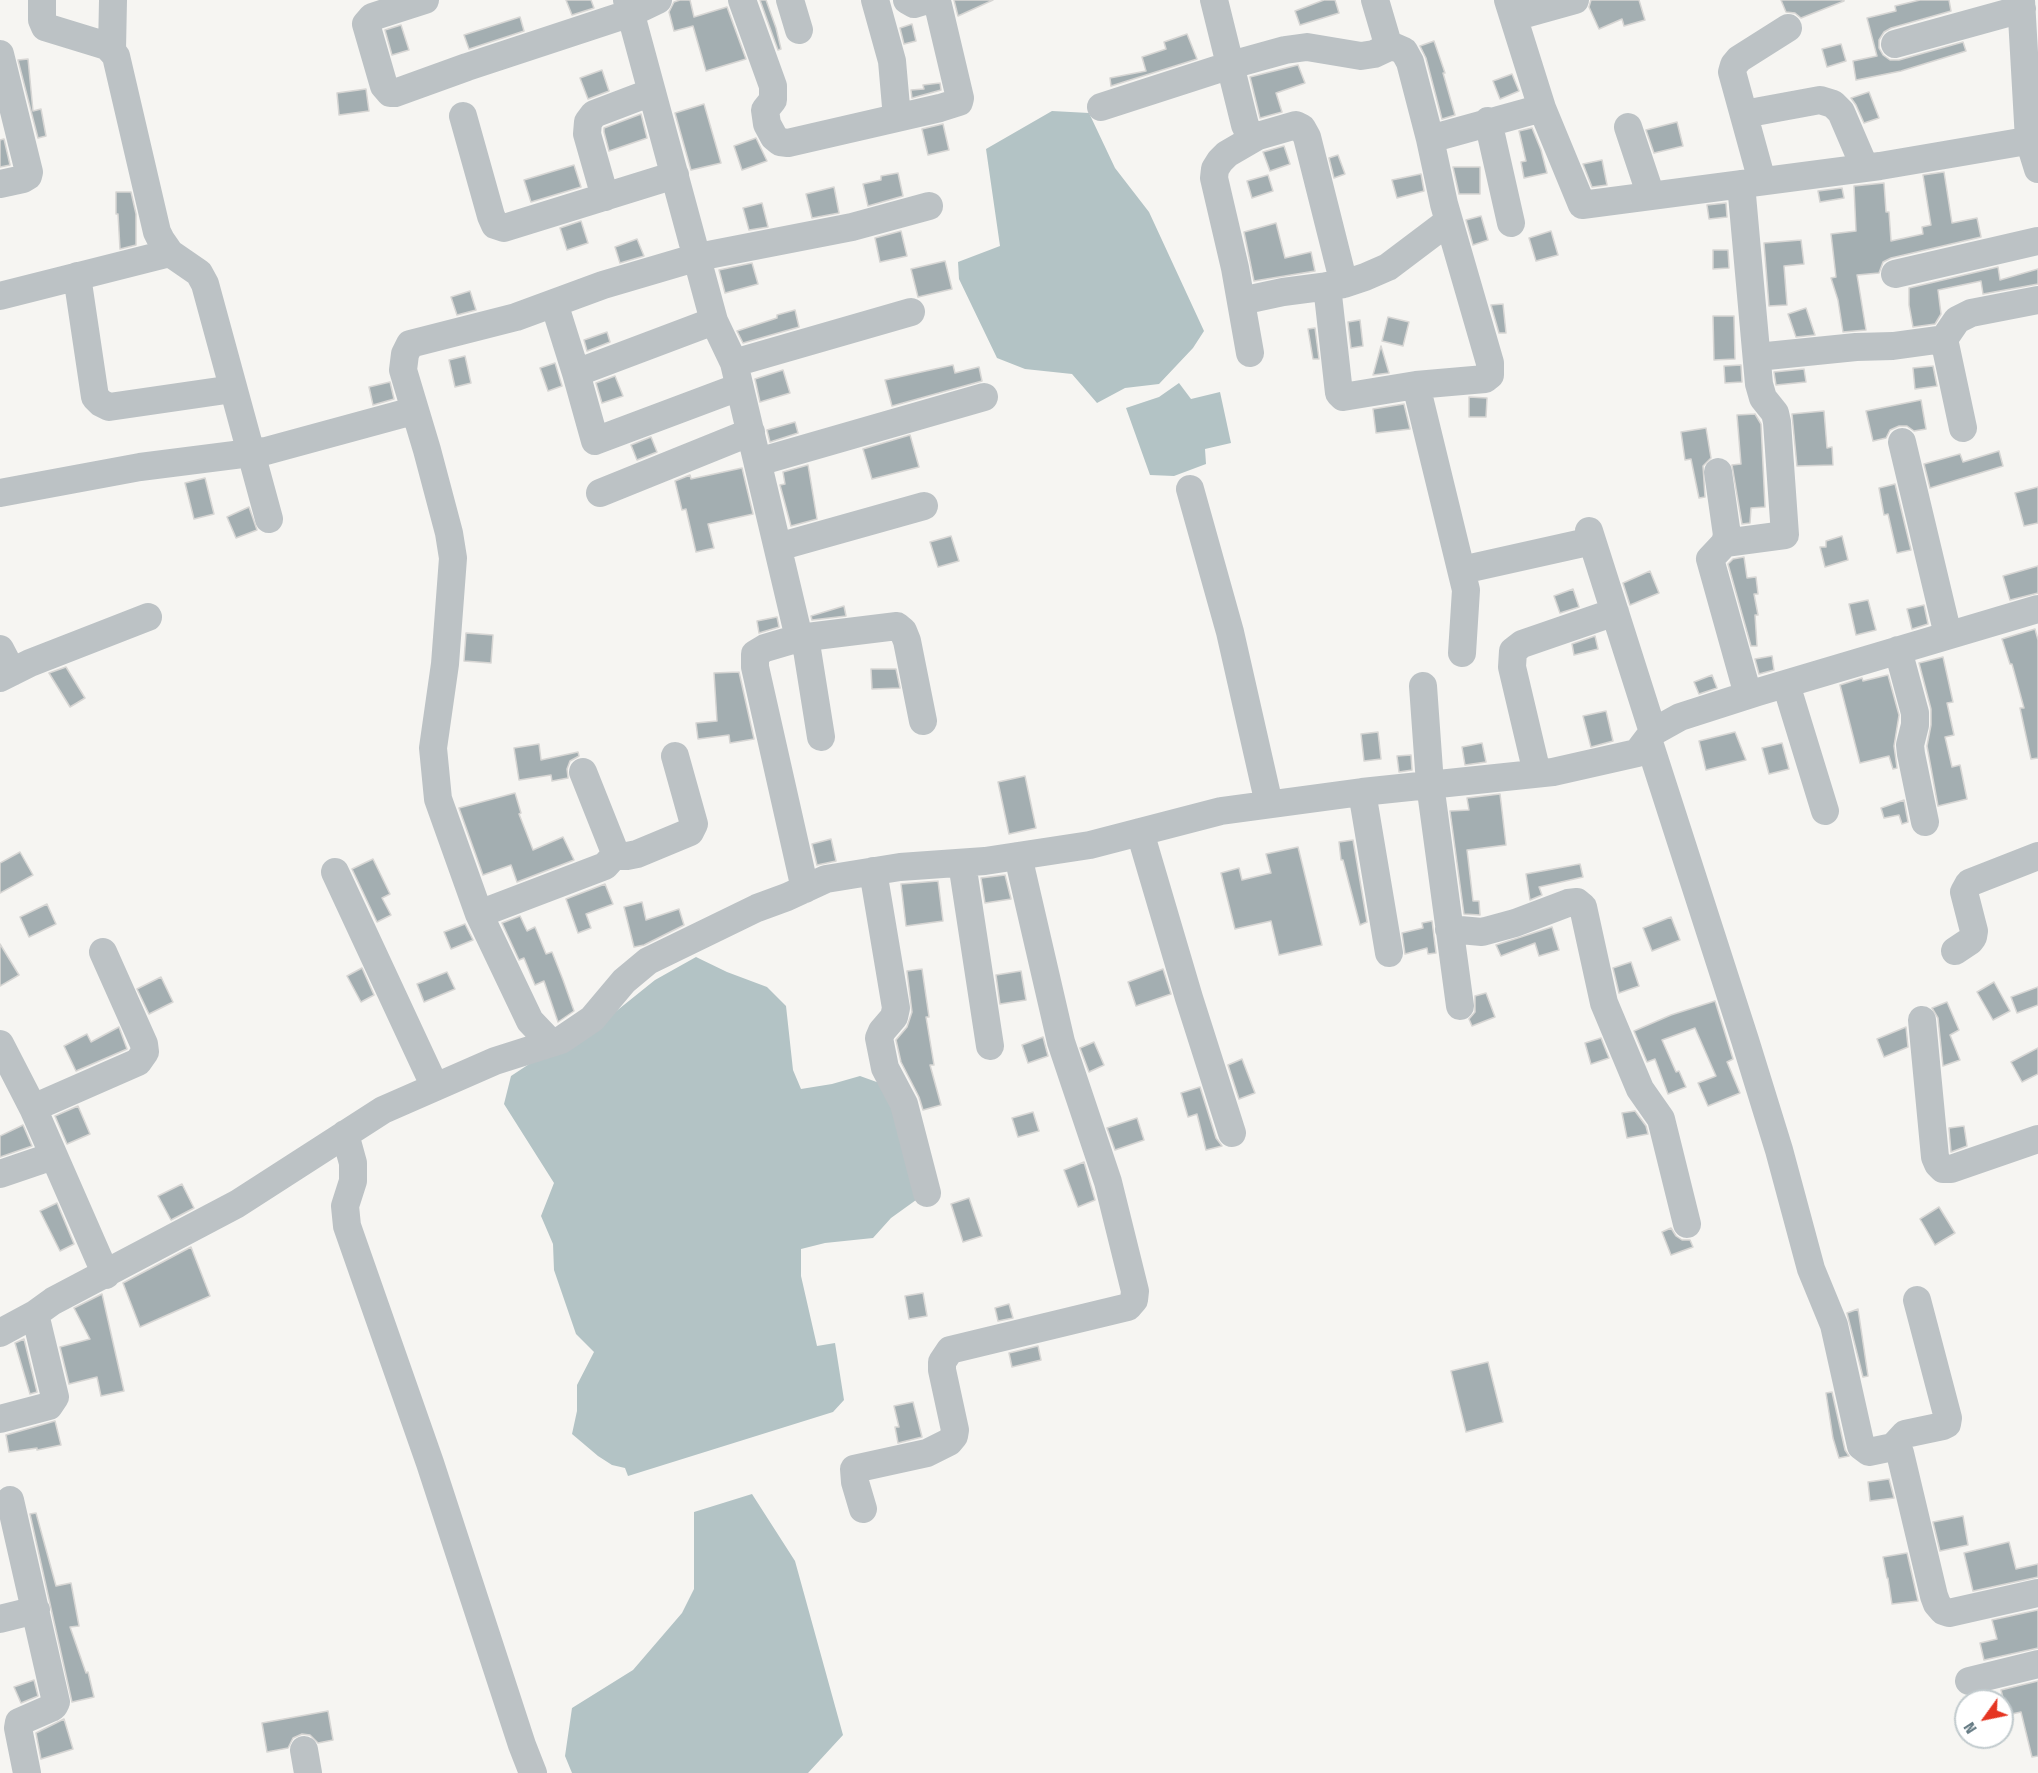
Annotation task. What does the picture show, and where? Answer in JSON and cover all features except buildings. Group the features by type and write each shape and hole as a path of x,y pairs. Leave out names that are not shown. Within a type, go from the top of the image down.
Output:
{"street":[{"path":"42,0 42,20 45,27 107,46 116,56 157,232 170,253 199,273 203,279 269,519"},
{"path":"112,50 113,0"},
{"path":"425,0 372,17 366,24 384,86 390,93 467,67 629,6 658,0"},
{"path":"742,0 774,94 773,100 765,110 767,124 774,137 780,142 788,143 954,104 960,98 935,0"},
{"path":"790,0 799,30"},
{"path":"875,0 891,61 897,118"},
{"path":"907,0 915,4 927,0"},
{"path":"1214,0 1245,125 1250,135 1258,136"},
{"path":"1250,353 1235,268 1214,178 1215,169 1227,154 1258,136 1296,125 1302,128 1307,137 1336,285 1339,393 1348,398 1416,384 1485,379 1491,372 1449,221 1407,55 1404,51 1391,46 1386,39 1375,0"},
{"path":"1575,0 1511,9 1542,108 1582,204 1865,168 2033,140"},
{"path":"1895,44 2022,4 2033,140 2038,169"},
{"path":"629,6 714,321 737,375 802,637 821,737"},
{"path":"1725,543 1785,536 1777,422 1775,413 1760,392 1752,183 1744,114 1732,72 1739,59 1788,28"},
{"path":"1101,107 1285,50 1307,47 1361,56 1374,54 1391,46"},
{"path":"0,54 29,172 28,176 23,179 0,184"},
{"path":"605,197 587,134 588,122 594,114 652,92"},
{"path":"1744,114 1820,100 1833,104 1841,112 1865,168"},
{"path":"1430,139 1488,121 1542,108"},
{"path":"463,116 495,225 504,228 675,175"},
{"path":"1488,121 1511,223"},
{"path":"1628,127 1651,196"},
{"path":"551,1044 530,1021 479,914 438,799 433,748 445,664 453,558 403,370 405,354 411,344 516,317 603,285 698,257 852,227 928,206"},
{"path":"1241,301 1283,292 1336,285 1388,267 1449,221"},
{"path":"1895,274 2038,241"},
{"path":"0,296 170,253"},
{"path":"77,276 95,397 101,403 109,407 233,389"},
{"path":"1963,428 1944,339 1957,320 1971,313 2038,300"},
{"path":"554,303 595,441 737,375 911,312"},
{"path":"576,374 714,321"},
{"path":"1757,357 1856,347 1893,346 1944,339"},
{"path":"1416,384 1462,570 1466,606 1462,653"},
{"path":"758,462 984,397"},
{"path":"0,493 140,467 266,450 413,411"},
{"path":"600,493 751,432"},
{"path":"1902,442 1948,635"},
{"path":"1718,472 1727,535 1725,543 1710,559 1748,695"},
{"path":"1190,489 1230,632 1269,804"},
{"path":"778,547 924,506"},
{"path":"1462,570 1590,536 1746,1040 1811,1269 1834,1325 1860,1442 1869,1452 1893,1447 1905,1434 1947,1424 1948,1418 1917,1300"},
{"path":"0,1333 35,1314 53,1301 237,1204 383,1110 495,1061 561,1040 592,1019 624,981 648,961 757,908 826,879 900,867 962,863 1090,845 1221,811 1430,784 1553,772 1637,753 1650,735 1680,717 2038,609"},
{"path":"1538,773 1512,667 1513,651 1522,644 1615,612"},
{"path":"4,666 148,617"},
{"path":"805,889 755,667 755,654 759,650 802,637 897,626 903,631 907,641 923,721"},
{"path":"1898,650 1915,713 1915,725 1910,745 1926,822"},
{"path":"1786,684 1825,811"},
{"path":"1423,686 1430,784 1460,1006"},
{"path":"614,856 637,854 690,832 694,824 675,756"},
{"path":"479,914 605,866 614,856 614,850 583,772"},
{"path":"1362,792 1389,953"},
{"path":"1140,832 1232,1133"},
{"path":"863,1509 855,1482 854,1469 927,1453 949,1442 954,1436 956,1430 942,1370 942,1362 950,1350 1128,1307 1134,1300 1135,1291 1108,1182 1062,1042 1018,856"},
{"path":"1955,951 1970,942 1973,937 1974,931 1964,892 1970,883 2038,856"},
{"path":"962,863 990,1046"},
{"path":"873,871 897,1008 894,1017 879,1038 885,1068 904,1104 927,1193"},
{"path":"335,872 435,1087"},
{"path":"1449,929 1482,932 1515,923 1568,903 1577,902 1583,908 1604,1003 1640,1089 1661,1119 1687,1224"},
{"path":"33,1108 138,1062 145,1052 144,1044 103,952"},
{"path":"1922,1020 1935,1157 1938,1164 1944,1169 1951,1169 2038,1139"},
{"path":"0,1044 33,1108 106,1275"},
{"path":"345,1134 353,1163 353,1181 345,1206 347,1226 430,1463 533,1773"},
{"path":"0,1174 54,1156"},
{"path":"0,1419 49,1406 55,1397 35,1314"},
{"path":"1893,1447 1900,1453 1936,1604 1949,1613 2038,1593"},
{"path":"10,1500 56,1702 51,1708 19,1722 18,1728 27,1773"},
{"path":"0,1619 36,1610"},
{"path":"1969,1681 2038,1664"}],"shaded area":[{"path":"1052,111 1089,113 1115,168 1149,212 1204,331 1193,348 1159,384 1125,388 1097,403 1072,374 1025,369 997,358 959,279 958,262 1000,246 986,149"},
{"path":"1179,383 1191,399 1220,392 1231,443 1205,449 1206,464 1174,476 1150,475 1126,408 1159,397"},
{"path":"696,957 767,987 786,1006 793,1070 801,1089 860,1076 885,1085 923,1195 891,1218 873,1238 825,1243 801,1249 801,1276 817,1346 835,1343 844,1400 833,1412 628,1476 625,1468 612,1465 572,1434 577,1411 577,1385 594,1352 576,1334 554,1270 553,1244 541,1216 554,1183 504,1104 511,1076 555,1047 589,1033 655,980"},
{"path":"752,1494 795,1561 843,1735 808,1773 572,1773 565,1756 572,1708 633,1670 682,1613 694,1589 694,1512"}]}
